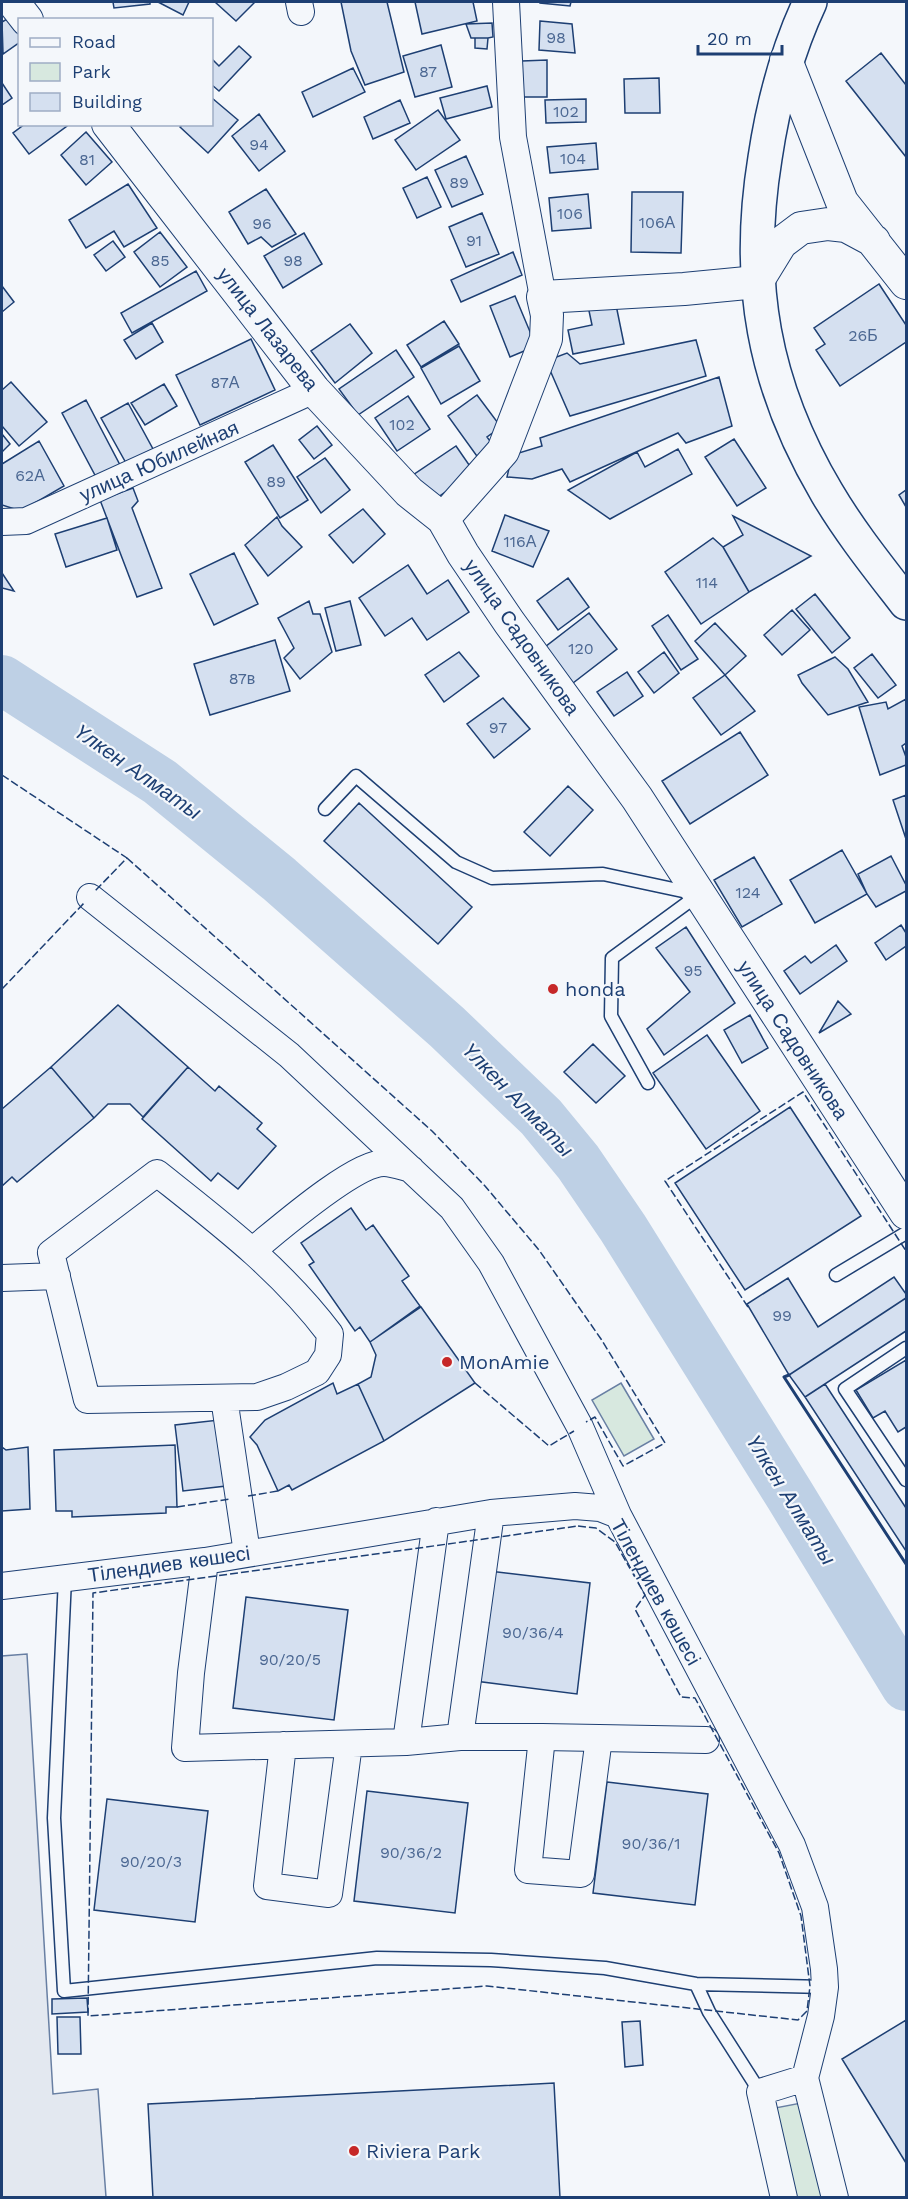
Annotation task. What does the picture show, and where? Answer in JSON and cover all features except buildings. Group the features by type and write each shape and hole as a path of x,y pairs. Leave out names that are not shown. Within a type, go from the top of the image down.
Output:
{"main road":[{"path":"810,2 786,60 770,127 761,183 757,282 762,321 773,373 793,426 827,493 906,603"}],"street":[{"path":"13,2 25,18"},
{"path":"443,519 503,451 546,339 547,315 513,137 506,2"},
{"path":"786,60 842,202 906,283"},
{"name":"улица Лазарева","path":"110,126 314,390 409,492 443,519"},
{"path":"543,297 684,289 757,282 781,243 801,228 828,224 846,226 874,241"},
{"name":"улица Юбилейная","path":"2,522 26,521 314,390"},
{"name":"улица Садовникова","path":"443,519 463,554 509,622 637,798 906,1214"},
{"path":"90,897 289,1055 452,1208 491,1263 580,1427 618,1515"},
{"path":"253,1250 318,1198 356,1172 384,1163 411,1169"},
{"path":"157,1173 253,1250 314,1313 330,1334 328,1354 317,1372 286,1387 257,1397 87,1400 51,1253 157,1173"},
{"path":"2,1278 57,1276"},
{"path":"224,1398 247,1553"},
{"name":"Тілендиев көшесі","path":"2,1586 205,1561 491,1513 575,1506 600,1508 618,1515 792,1845 815,1907 825,1987 821,2016 805,2078 836,2198"},
{"path":"460,1737 491,1513"},
{"path":"406,1742 436,1521"},
{"path":"205,1561 191,1673 185,1748 406,1742 460,1737 706,1740"},
{"path":"542,1737 528,1870 581,1874 599,1738"},
{"path":"283,1745 267,1886 329,1894 349,1744"},
{"path":"784,2198 760,2092 805,2078"}],"lane":[{"path":"325,809 357,777 456,862 492,878 603,874 699,894"},
{"path":"648,1083 611,1016 612,958 699,894"},
{"path":"836,1275 906,1233"},
{"path":"906,1348 845,1389 906,1480"},
{"path":"65,1578 54,1818 64,1991 377,1958 491,1960 605,1968 696,1984 825,1987"},
{"path":"696,1984 709,2012 760,2092"}],"green space":[{"path":"621,1383 654,1439 624,1456 592,1400"},
{"path":"801,2103 824,2197 796,2197 775,2108"}],"shaded area":[{"path":"27,1654 53,2094 98,2089 106,2197 2,2197 2,1656"}],"waterway":[{"name":"Үлкен Алматы","path":"2,680 160,782 279,879 447,1027 541,1117 578,1162 623,1228 906,1686"}],"fence":[{"path":"2,775 127,858 95,891"},
{"path":"127,858 432,1131 485,1186 539,1250 601,1339 665,1443 623,1466 595,1417 586,1422"},
{"path":"2,989 85,902"},
{"path":"748,1307 665,1181 803,1092 906,1251"},
{"path":"475,1383 549,1446 574,1431"},
{"path":"248,1496 278,1491"},
{"path":"177,1507 230,1499"},
{"path":"578,1526 596,1528 615,1542 645,1595 635,1609 681,1697 695,1698 779,1853 801,1916 810,1986 807,2011 798,2020 487,1986 88,2016 93,1593 578,1526"}],"wall":[{"path":"789,1375 784,1377 906,1564"}],"place":[{"name":"honda","path":"553,989"},
{"name":"MonAmie","path":"447,1362"},
{"name":"Riviera Park","path":"354,2151"}]}
